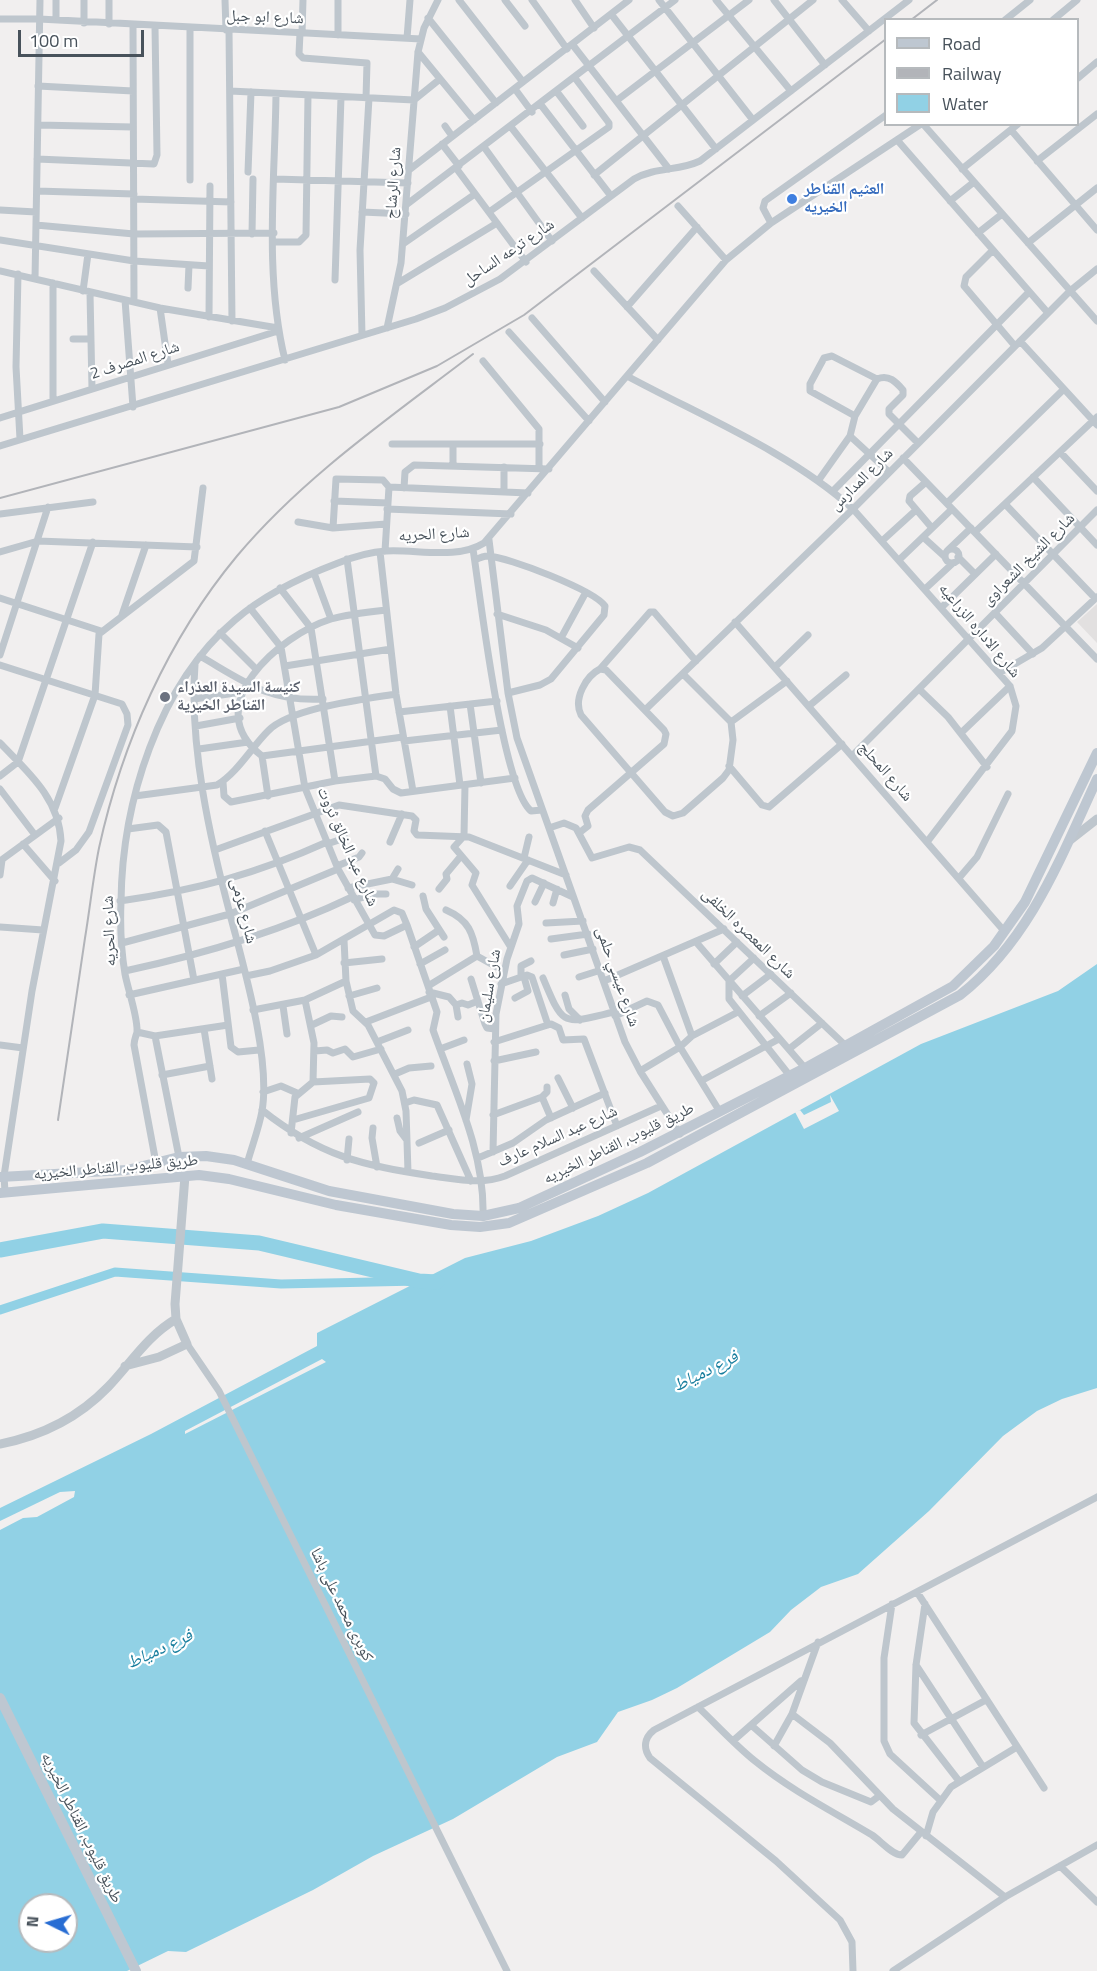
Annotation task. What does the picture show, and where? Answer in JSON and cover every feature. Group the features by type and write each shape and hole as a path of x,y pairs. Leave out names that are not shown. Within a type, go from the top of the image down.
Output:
{"main road":[{"name":"طريق قليوب, القناطر الخيريه","path":"2,1192 185,1176 228,1179 336,1205 441,1223 480,1227 509,1223 530,1216 686,1143 944,1005 989,970 1010,937 1097,753"},
{"name":"طريق قليوب, القناطر الخيريه","path":"2,1176 117,1171 179,1157 213,1156 247,1164 341,1194 453,1214 483,1216 519,1208 720,1112 846,1046 953,986 1010,937 1034,910 1097,779"},
{"name":"طريق قليوب, القناطر الخيريه","path":"0,1698 136,1971"}],"street":[{"path":"35,279 39,0"},
{"path":"56,0 56,20"},
{"path":"84,0 84,23"},
{"path":"109,0 110,24"},
{"path":"225,0 230,91 232,321"},
{"path":"303,0 299,54 303,58 367,63 368,98 359,278 362,335"},
{"path":"338,0 338,35"},
{"path":"407,38 410,0"},
{"name":"شارع الرشاح","path":"387,328 398,283 403,244 418,52 428,18 438,0"},
{"path":"459,0 523,82"},
{"path":"505,0 525,26"},
{"path":"532,0 590,67 669,169"},
{"path":"575,0 594,28"},
{"path":"409,170 629,0"},
{"path":"659,0 753,120"},
{"path":"406,205 532,112 675,0"},
{"path":"716,0 790,91"},
{"path":"616,100 749,0"},
{"path":"774,0 825,64"},
{"path":"594,175 813,0"},
{"path":"842,0 868,31"},
{"name":"شارع ترعه الساحل","path":"885,18 909,0"},
{"path":"1008,18 1030,0"},
{"path":"1055,18 1077,0"},
{"path":"611,14 716,148"},
{"name":"شارع ابو جبل","path":"0,19 39,18 133,26 421,39"},
{"path":"428,18 496,103"},
{"name":"شارع ترعه الساحل","path":"0,446 387,328 446,308 473,295 526,262 610,196 642,174 693,164 884,19"},
{"path":"133,26 134,302"},
{"path":"37,159 134,165 149,165 157,161 155,27"},
{"path":"190,28 190,180"},
{"path":"418,52 474,120"},
{"path":"1079,76 1097,62"},
{"path":"489,212 610,124 575,78"},
{"path":"230,91 414,100 440,79"},
{"path":"38,86 133,91"},
{"path":"515,89 532,112"},
{"path":"248,172 250,92"},
{"path":"557,92 583,126"},
{"path":"276,94 274,287 278,329 285,360"},
{"path":"274,243 299,242 304,238 308,95"},
{"path":"335,280 341,97"},
{"path":"541,105 610,196"},
{"path":"1037,160 1097,114"},
{"path":"771,223 763,208 768,198 826,160 884,116"},
{"path":"38,125 133,127"},
{"path":"445,126 452,136"},
{"name":"شارع الحريه","path":"156,1163 134,1045 137,1032 125,971 120,901 128,829 135,796 160,727 198,659 220,633 250,608 280,588 347,559 382,551 473,549 489,540 726,260 771,223 919,126"},
{"path":"924,126 1097,321"},
{"path":"962,169 1016,126"},
{"path":"512,127 582,218"},
{"path":"1011,130 1097,230"},
{"path":"898,141 1048,314"},
{"path":"442,144 475,194 526,262"},
{"path":"484,147 552,241"},
{"path":"252,234 253,179"},
{"path":"275,179 408,183"},
{"path":"950,201 974,182"},
{"path":"209,317 210,186"},
{"path":"1028,243 1097,188"},
{"path":"37,191 231,202"},
{"path":"403,244 475,194"},
{"path":"678,206 726,260"},
{"path":"0,210 36,212"},
{"path":"362,212 406,214"},
{"path":"978,233 1002,214"},
{"path":"398,283 497,223"},
{"path":"36,225 134,234 274,233"},
{"path":"627,308 697,227"},
{"path":"0,240 134,261 209,266"},
{"path":"947,554 1096,420 997,325 963,281 993,250"},
{"path":"88,254 86,292 91,339 92,389"},
{"path":"188,288 189,264"},
{"name":"شارع المدارس","path":"645,710 853,508 1070,291 1097,269"},
{"path":"0,271 160,308 278,329"},
{"path":"594,272 658,340"},
{"path":"18,274 20,439"},
{"path":"53,283 53,401"},
{"path":"833,490 1029,292"},
{"path":"125,300 133,407"},
{"path":"160,308 168,364"},
{"path":"532,318 605,402"},
{"name":"شارع المصرف 2","path":"0,418 278,329"},
{"path":"508,332 589,421"},
{"path":"73,339 91,339"},
{"path":"855,416 810,391 810,384 824,358 832,356 877,379 889,378 903,390 903,395 888,412 918,443"},
{"path":"483,361 537,426 540,444 539,468"},
{"name":"شارع الاداره الزراعيه","path":"627,376 788,462 833,490 853,508 1001,672 1010,686 1016,706 1012,731 987,767 927,842"},
{"path":"818,481 850,436 855,416 877,379"},
{"path":"899,560 1064,389"},
{"path":"850,436 889,472"},
{"path":"392,444 540,444"},
{"path":"453,444 453,466"},
{"path":"1060,452 1097,491"},
{"path":"903,458 1097,659"},
{"path":"404,488 405,472 410,466 549,469"},
{"path":"504,467 504,492"},
{"path":"1033,477 1097,545"},
{"path":"333,528 336,479 383,480 389,487 528,494"},
{"path":"926,482 910,496 910,504 932,528"},
{"path":"389,487 382,551 386,610 396,694 413,791"},
{"path":"55,808 95,695 97,644 101,631 192,564 197,547 204,488"},
{"path":"0,514 93,501"},
{"path":"334,501 511,514"},
{"path":"1001,672 1033,654 1096,598 1005,504"},
{"path":"0,655 48,507"},
{"path":"882,541 916,510"},
{"name":"شارع الشيخ الشعراوى","path":"852,756 1097,510"},
{"path":"298,522 333,528 386,524"},
{"path":"923,537 975,574"},
{"name":"شارع عيسي حلمى","path":"489,540 508,693 522,754 601,970 614,1014 640,1071 686,1143"},
{"path":"0,552 24,543 38,541 197,547"},
{"path":"0,776 18,762 93,542"},
{"path":"122,615 146,545"},
{"path":"473,549 502,730 515,778 527,807 536,812 542,810"},
{"path":"925,589 956,560 956,550 947,554"},
{"path":"942,607 996,554"},
{"path":"475,560 491,556 551,576 586,592 604,606 604,615 551,679 540,685 508,693"},
{"path":"347,559 376,776"},
{"path":"314,573 331,619"},
{"path":"280,588 312,628 335,781"},
{"path":"561,638 586,592"},
{"path":"0,598 101,631"},
{"path":"250,608 281,647"},
{"path":"268,796 262,756 248,742 240,718 242,692 246,682 256,669 281,647 312,628 331,619 386,610"},
{"path":"683,674 731,722 733,740 729,766 723,778 683,813 673,816 665,812 579,711 578,702 586,680 600,669 650,612 654,612 696,661"},
{"path":"995,613 1033,654"},
{"path":"497,614 530,623 578,648"},
{"name":"شارع المحلج","path":"735,622 1010,937"},
{"path":"220,633 256,669"},
{"path":"775,667 808,635"},
{"name":"شارع عبد الخالق ثروت","path":"281,647 297,753 305,788 338,868 372,932 380,936 407,925"},
{"path":"285,666 391,650"},
{"path":"198,659 267,693 289,699 323,699"},
{"name":"شارع عزمى","path":"198,659 194,699 204,788 222,883 253,1010 259,1050 263,1092 262,1110 247,1164"},
{"path":"0,665 122,704 128,714 128,725 89,832 76,850 59,862"},
{"path":"549,828 564,823 576,828 579,833 588,826 585,816 588,810 633,773 664,744 666,739 664,730 606,670 600,669"},
{"path":"809,706 846,675"},
{"path":"731,722 787,681"},
{"path":"962,732 1010,686"},
{"path":"919,689 962,732 987,767"},
{"path":"194,699 242,692"},
{"path":"135,796 204,788 223,782 268,731 291,716 396,694"},
{"path":"399,712 497,701"},
{"path":"470,704 481,783"},
{"path":"450,706 462,785 464,836"},
{"path":"196,726 240,718"},
{"path":"262,756 372,742 502,730"},
{"path":"199,749 248,742"},
{"path":"0,743 55,808 59,818 61,841 59,862 44,930 23,1048 2,1176 2,1192"},
{"path":"729,766 762,805 770,807 842,744"},
{"path":"223,782 224,795 231,802 335,781 376,776 385,779 397,792 515,778"},
{"path":"0,789 35,835"},
{"path":"959,879 977,857 1008,794"},
{"path":"215,850 327,807 351,805 415,818 414,831 417,835 464,836 566,875"},
{"path":"390,842 402,814"},
{"path":"0,875 1,861 59,818"},
{"path":"1068,843 1097,819"},
{"path":"128,829 158,825 165,828 194,980"},
{"path":"265,831 316,955"},
{"name":"شارع المعصره الخلفى","path":"579,833 592,858 629,847 640,850 846,1046"},
{"path":"464,836 454,845 476,873 472,885 510,946"},
{"path":"510,886 526,859 529,837"},
{"path":"120,901 178,893 222,883 345,838"},
{"path":"23,844 55,881"},
{"path":"122,943 230,914 289,891 338,868 359,857 362,853"},
{"path":"439,889 447,879 446,874 461,856"},
{"path":"392,879 398,869"},
{"name":"شارع سليمان","path":"493,1152 494,1042 501,984 510,946 519,924 517,906 527,881 532,878 544,884"},
{"path":"348,888 392,879 412,885"},
{"path":"535,902 544,884 573,897"},
{"path":"553,903 557,889"},
{"path":"125,971 237,944 353,899 386,894"},
{"path":"414,947 442,934 426,909 423,896"},
{"path":"129,995 222,974 270,971 316,955 367,924 397,910 402,914 407,925 437,1016 433,1030 478,1158 483,1181 483,1216"},
{"path":"446,910 457,915 470,928 477,956 504,971"},
{"path":"546,923 583,921"},
{"path":"0,927 44,930"},
{"path":"604,981 724,929"},
{"path":"551,939 588,934"},
{"path":"344,939 346,981 355,1015 366,1022 395,1074 405,1103 408,1172"},
{"path":"696,942 805,1068"},
{"path":"714,964 737,942"},
{"path":"564,955 593,949"},
{"path":"420,964 445,950"},
{"path":"366,1022 429,992 477,956"},
{"path":"663,956 692,1035"},
{"path":"754,958 729,981 729,999 790,1076"},
{"path":"344,963 382,959"},
{"path":"516,998 528,991 522,977 521,966 531,961"},
{"path":"579,977 601,970"},
{"path":"222,974 231,1047 235,1051 259,1050"},
{"path":"742,996 771,974"},
{"path":"501,984 522,977 532,977 548,1025"},
{"path":"471,979 486,1027 495,1029"},
{"path":"253,1010 305,1000 346,981"},
{"path":"536,986 544,981 565,1020 580,1020 614,1014 643,1002 654,1003 720,1112"},
{"path":"349,996 377,988"},
{"path":"429,992 449,997 456,1005 458,1017"},
{"path":"759,1016 791,993"},
{"path":"539,997 550,994"},
{"path":"566,995 569,1009 580,1020"},
{"path":"305,1000 312,1025 315,1051 313,1082"},
{"path":"456,1005 462,1003 468,1005 478,1001"},
{"path":"283,1006 287,1035"},
{"path":"543,1009 556,1006"},
{"path":"640,1071 680,1047 692,1035 738,1012"},
{"path":"312,1025 331,1016 342,1017"},
{"path":"789,1049 822,1023"},
{"path":"137,1032 155,1036 228,1025"},
{"path":"494,1042 548,1025 557,1026 563,1040 578,1038 585,1041 617,1125"},
{"path":"204,1029 212,1079"},
{"path":"315,1051 327,1050 333,1053 345,1049 353,1057 408,1030"},
{"path":"155,1036 179,1157"},
{"path":"701,1081 779,1039"},
{"path":"440,1049 464,1040"},
{"path":"0,1045 23,1048"},
{"path":"494,1061 536,1052"},
{"path":"465,1122 472,1084 467,1064"},
{"path":"162,1075 210,1066"},
{"path":"395,1074 409,1068 431,1066"},
{"path":"558,1078 573,1108"},
{"path":"291,1133 297,1093 313,1082 370,1079 374,1083 369,1098 293,1120"},
{"path":"263,1092 281,1086 297,1093"},
{"path":"493,1115 542,1097 547,1092 547,1087"},
{"path":"478,1158 513,1143 551,1118 605,1093"},
{"path":"542,1097 551,1118"},
{"path":"405,1103 414,1100 437,1105 471,1181"},
{"name":"شارع عبد السلام عارف","path":"262,1110 299,1138 347,1160 408,1172 483,1181 506,1176 661,1106"},
{"path":"299,1138 358,1112"},
{"path":"397,1118 400,1131 406,1139"},
{"path":"373,1128 372,1138 377,1167"},
{"path":"418,1143 448,1130"},
{"path":"347,1160 349,1139"},
{"path":"125,1366 159,1358 187,1344 176,1319 175,1304 185,1176"},
{"path":"0,1444 44,1430 68,1419 89,1404 141,1347 176,1319"},
{"name":"كوبرى محمد على باشا","path":"187,1344 219,1391 507,1971"},
{"path":"854,1971 852,1941 840,1920 776,1861 646,1753 646,1740 649,1734 819,1642 1097,1497"},
{"path":"917,1592 1044,1788"},
{"path":"892,1604 884,1658 884,1741 890,1754 940,1800"},
{"path":"925,1604 916,1665 912,1716 921,1735 959,1781"},
{"path":"774,1746 792,1714 803,1679 819,1642"},
{"path":"916,1665 983,1767"},
{"path":"734,1740 803,1679"},
{"path":"921,1735 986,1700"},
{"path":"698,1707 753,1759 782,1781 810,1801 876,1838 897,1855 902,1855 924,1834 940,1800 959,1781 1017,1747"},
{"path":"792,1714 830,1743 879,1796 1005,1897"},
{"path":"751,1725 801,1770 822,1782 871,1802 879,1796"},
{"path":"893,1971 1005,1897 1097,1845"},
{"path":"1060,1866 1097,1902"}],"shaded area":[{"path":"1097,604 1097,643 1077,622"}],"water":[{"name":"فرع دمياط","path":"1097,964 1097,1388 1062,1399 1037,1411 1003,1436 929,1511 858,1574 821,1587 791,1610 770,1632 677,1688 618,1712 597,1742 557,1757 453,1819 373,1856 313,1890 186,1952 168,1951 127,1971 0,1971 0,1530 23,1518 37,1517 74,1497 75,1491 60,1492 0,1521 0,1508 151,1434 317,1346 317,1333 465,1258 531,1241 598,1216 648,1193 921,1044 1058,991","holes":["322,1359 326,1362 185,1434 185,1431"]}],"pier":[{"path":"830,1095 839,1111 804,1129 795,1112 800,1110 804,1115 831,1102"}],"waterway":[{"path":"0,1250 103,1231 259,1243 419,1281 437,1282"},
{"path":"0,1310 115,1272 281,1284 419,1281"}],"railway":[{"path":"914,18 937,0"},
{"path":"0,498 339,407 437,366 524,315 884,41"},
{"path":"58,1120 99,848 109,809 135,731 169,657 212,588 237,556 290,500 380,424 473,354"}],"place":[{"name":"العثيم القناطر الخيريه","path":"792,199"},
{"name":"كنيسة السيدة العذراء القناطر الخيرية","path":"165,697"}]}
